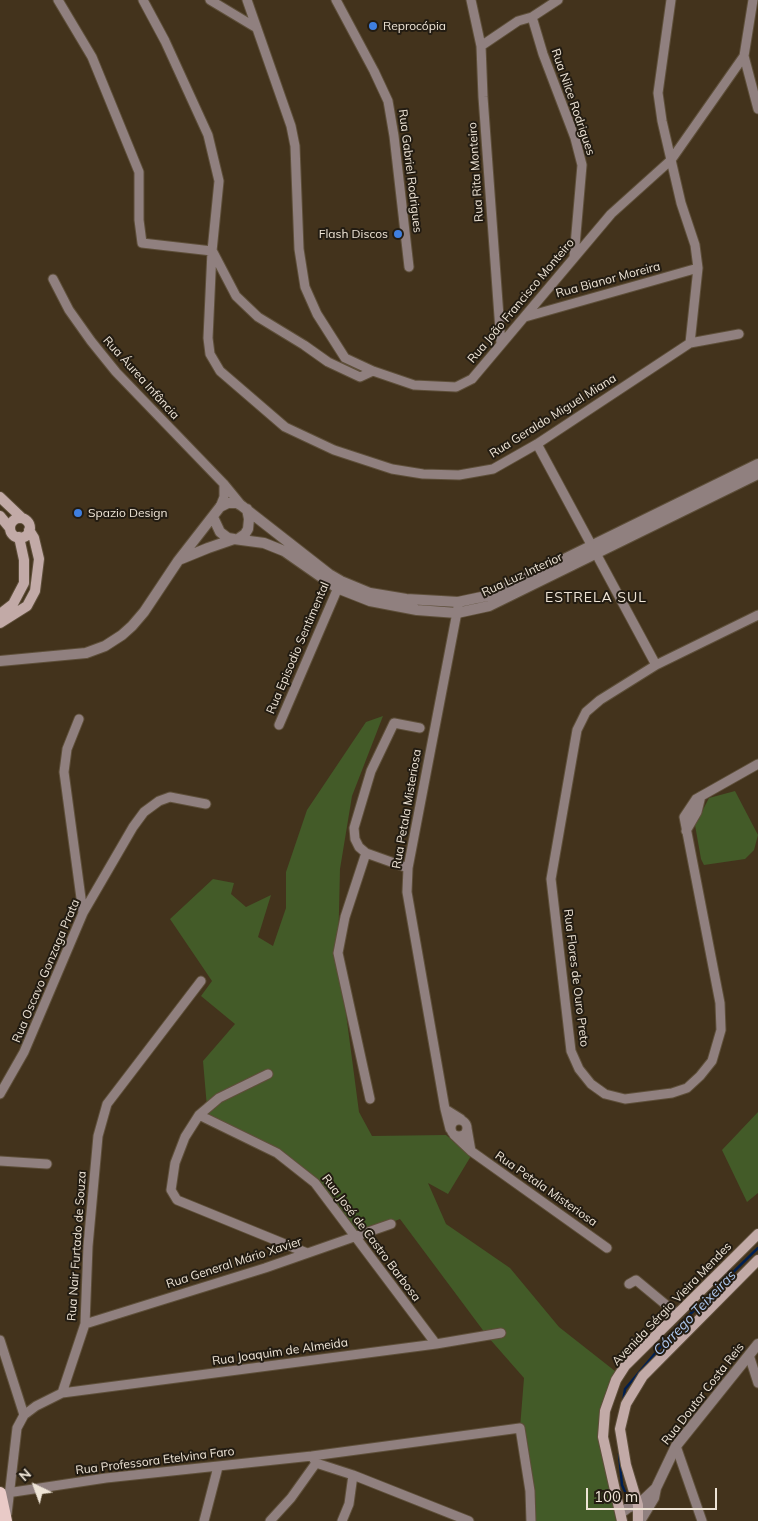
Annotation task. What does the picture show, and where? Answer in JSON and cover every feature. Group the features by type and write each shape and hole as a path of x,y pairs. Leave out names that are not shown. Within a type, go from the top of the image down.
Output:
{"main road":[{"path":"0,497 29,525 39,559 35,592 27,606 0,623"},
{"path":"0,516 12,534 20,537 28,533 29,530"},
{"path":"9,527 14,521 22,518"},
{"path":"0,614 13,604 24,582 24,560 20,537"},
{"name":"Avenida Sérgio Vieira Mendes","path":"622,1517 603,1437 605,1411 616,1380 626,1366 676,1314 758,1234"},
{"path":"639,1521 638,1505 626,1465 620,1430 626,1404 643,1376 758,1260"},
{"path":"4,1493 6,1519"}],"street":[{"path":"58,0 92,57 139,172 139,220 142,243 212,251 236,296 258,317 328,362 360,377 373,371"},
{"name":"Rua Geraldo Miguel Miana","path":"143,0 165,41 208,135 219,181 212,251 208,338 210,354 220,372 285,427 334,450 392,468 423,474 460,475 493,468 536,444 690,343 739,334"},
{"path":"210,0 255,26"},
{"name":"Rua João Francisco Monteiro","path":"247,0 295,146 299,249 306,287 317,314 345,358 373,371 414,385 456,387 472,379 611,214 671,160 744,56"},
{"name":"Rua Gabriel Rodrigues","path":"336,0 374,71 388,102 394,136 409,267"},
{"name":"Rua Rita Monteiro","path":"471,0 481,46 501,344"},
{"path":"481,46 518,21 532,17 558,0"},
{"path":"671,0 658,93 662,121 682,203 695,245 698,268 690,343"},
{"path":"753,0 744,56 758,109"},
{"name":"Rua Nilce Rodrigues","path":"532,17 543,54 575,138 582,165 574,257"},
{"name":"Rua Bianor Moreira","path":"524,317 698,268"},
{"name":"Rua Áurea Infância","path":"53,278 69,310 91,342 116,372 244,507"},
{"path":"536,444 656,666"},
{"name":"Rua Luz Interior","path":"236,539 273,545 339,585 370,601 417,610 457,613 489,606 758,464"},
{"name":"Rua Luz Interior","path":"244,507 329,574 339,585 406,599 458,602 491,595 758,474"},
{"path":"0,661 86,653 105,646 132,626 178,561 220,507 224,497 224,484"},
{"path":"178,561 190,554 236,539 245,534 248,529 249,519 244,507 237,503 228,503 220,507"},
{"path":"213,517 220,532 228,538 236,539"},
{"name":"Rua Episodio Sentimental","path":"279,725 339,585"},
{"name":"Rua Petala Misteriosa","path":"458,602 408,868 407,892 445,1109 452,1133 471,1151 608,1248"},
{"name":"Rua Flores de Ouro Preto","path":"758,614 656,666 600,700 586,712 577,730 551,879 571,1051 579,1069 590,1084 605,1094 625,1099 672,1093 687,1088 712,1061 721,1030 720,1003 684,817 693,803 701,796 758,764"},
{"path":"79,720 67,748 64,772 83,913"},
{"path":"408,868 366,853 354,839 354,828 371,771 394,723 420,728"},
{"name":"Rua Oscavo Gonzaga Prata","path":"0,1094 24,1052 83,913 133,827 144,812 159,801 170,797 206,804"},
{"path":"366,853 345,917 338,953 370,1100"},
{"name":"Rua Nair Furtado de Souza","path":"62,1393 85,1324 88,1246 98,1136 107,1104 201,981"},
{"path":"268,1074 219,1098 199,1115 185,1136 170,1190 177,1200 307,1253"},
{"path":"445,1109 466,1122 471,1151"},
{"name":"Rua José de Castro Barbosa","path":"199,1115 277,1153 315,1183 436,1344"},
{"path":"461,1119 452,1123 452,1133 462,1135 466,1132 467,1128"},
{"path":"0,1161 47,1164"},
{"name":"Rua General Mário Xavier","path":"85,1324 266,1268 391,1224"},
{"path":"629,1284 636,1280 676,1314"},
{"name":"Rua Joaquim de Almeida","path":"62,1393 436,1344 501,1333"},
{"path":"0,1340 24,1415"},
{"name":"Rua Doutor Costa Reis","path":"639,1521 654,1498 656,1488 676,1446 758,1344"},
{"path":"749,1355 758,1383"},
{"path":"4,1493 17,1428 24,1415 36,1406 62,1393"},
{"name":"Rua Professora Etelvina Faro","path":"4,1493 106,1478 314,1460 520,1428 530,1491 531,1521"},
{"path":"676,1446 702,1521"},
{"path":"270,1521 291,1498 314,1460"},
{"name":"Rua Professora Etelvina Faro","path":"314,1460 469,1521"},
{"path":"204,1521 218,1467"},
{"path":"342,1521 349,1504 353,1475"},
{"name":"Rua Doutor Costa Reis","path":"622,1517 629,1507 638,1505 656,1488"}],"green space":[{"path":"383,716 352,796 340,869 338,953 359,1112 372,1136 446,1135 471,1156 448,1194 428,1183 446,1224 510,1268 559,1327 620,1375 601,1431 616,1521 529,1521 520,1428 524,1378 488,1337 400,1219 355,1237 334,1207 277,1153 208,1119 203,1061 235,1024 201,996 212,981 170,919 213,879 234,883 231,894 246,907 271,895 258,937 273,946 286,908 286,872 307,810 366,722"},
{"path":"735,791 758,835 754,850 745,859 704,865 701,859 695,825 709,798"},
{"path":"758,1112 758,1193 747,1202 722,1150"}],"waterway":[{"name":"Córrego Teixeiras","path":"623,1402 625,1389 679,1325 758,1248"},
{"name":"Córrego Teixeiras","path":"619,1454 622,1485 626,1494"}],"place":[{"name":"Reprocópia","path":"373,26"},
{"name":"Flash Discos","path":"398,234"},
{"name":"Spazio Design","path":"78,513"}],"district":[{"name":"ESTRELA SUL","path":"596,598"}]}
